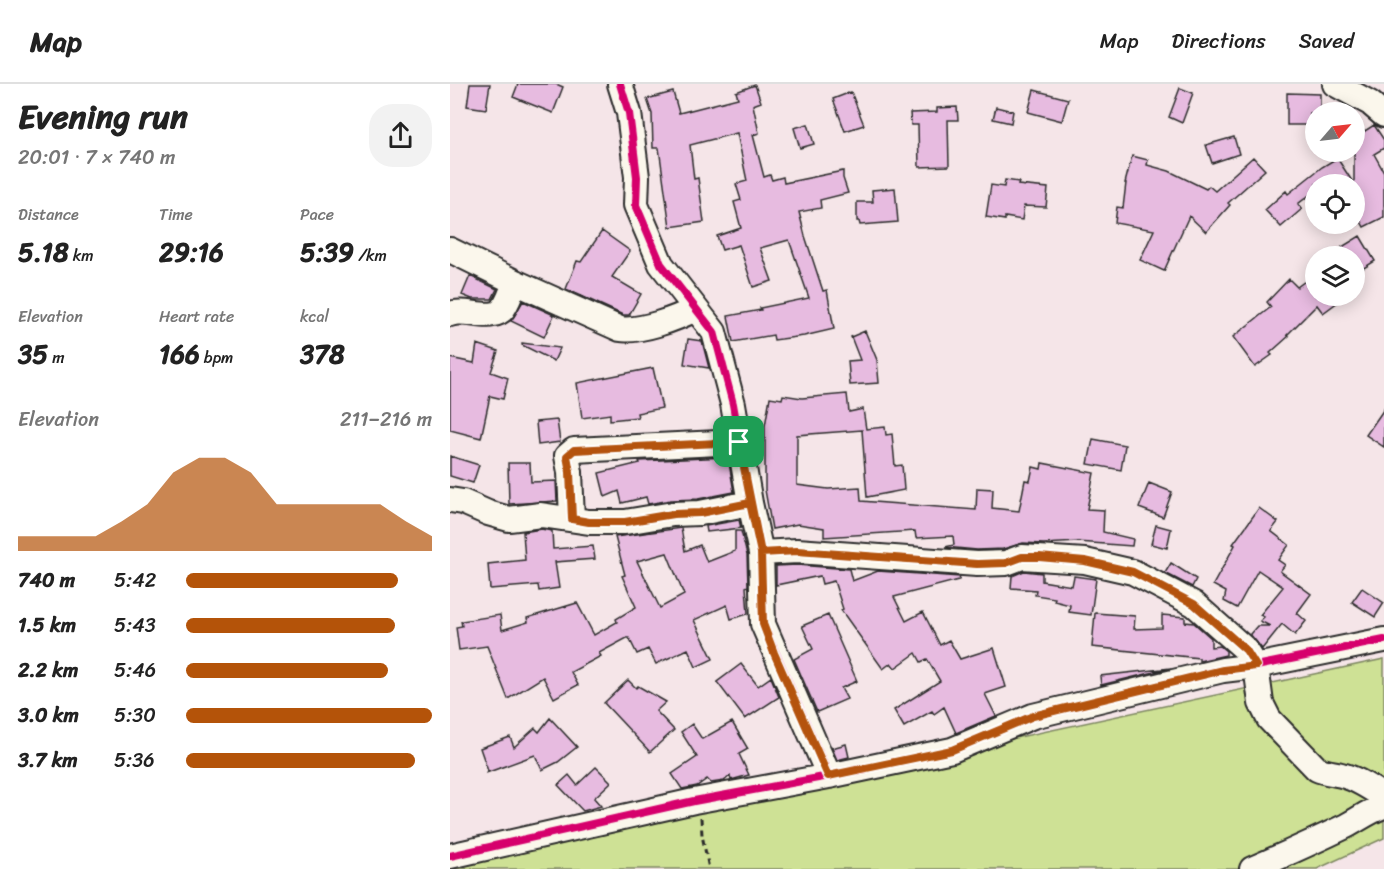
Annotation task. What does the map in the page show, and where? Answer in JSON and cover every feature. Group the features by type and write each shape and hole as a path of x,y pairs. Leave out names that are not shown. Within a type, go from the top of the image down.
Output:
{"street":[{"path":"620,84 629,113 637,177 636,205 661,264 714,332 733,404 761,553 763,624 828,776"},
{"path":"1335,84 1376,101"},
{"path":"450,250 608,324 629,330 680,317 695,309"},
{"path":"450,314 456,312 490,315 499,313 506,304 515,282"},
{"path":"572,519 567,456 574,450 739,442"},
{"path":"450,500 463,502 509,519 541,515 589,522 625,522 673,514 700,513 750,503"},
{"path":"761,553 797,551 977,564 1006,563 1022,557 1085,561 1133,572 1194,604 1246,650 1256,666 1261,703 1269,719 1309,762 1317,769 1351,778 1384,797"},
{"path":"450,855 694,801 952,750 1033,716 1223,670 1256,666 1384,640"},
{"path":"1252,869 1384,806"}],"path":[{"path":"694,801 702,818 702,835 709,869"}],"green space":[{"path":"1384,659 1384,838 1317,869 450,869 450,859"}],"building":[{"path":"470,84 490,84 486,109 467,106"},
{"path":"518,84 556,84 563,87 553,113 513,97"},
{"path":"755,85 761,102 753,105 759,133 753,135 764,177 770,175 772,180 783,177 784,183 843,171 848,193 820,200 821,208 799,212 823,291 827,290 834,329 774,340 773,335 733,342 728,316 809,298 789,240 760,248 772,281 753,287 739,245 722,250 717,236 741,228 734,202 741,200 736,184 747,181 737,133 690,145 694,179 698,178 704,222 670,227 659,148 653,148 652,114 647,99 673,92 679,113 738,98 736,92"},
{"path":"1180,88 1193,93 1182,123 1169,117"},
{"path":"1034,90 1068,99 1062,121 1028,112"},
{"path":"851,92 864,125 845,131 833,99"},
{"path":"1287,93 1320,94 1320,102 1305,102 1305,125 1287,125"},
{"path":"957,107 958,120 948,120 949,166 919,167 918,125 911,125 910,113 937,112 937,108"},
{"path":"996,107 1013,111 1011,123 993,119"},
{"path":"808,124 814,144 800,148 794,128"},
{"path":"1374,125 1384,140 1384,148 1374,154 1384,172 1384,217 1365,226 1365,174 1354,174 1354,162 1365,162 1365,131"},
{"path":"1234,137 1239,154 1212,163 1206,145"},
{"path":"1132,156 1148,160 1147,165 1169,171 1206,189 1209,186 1215,191 1253,157 1265,170 1228,203 1230,205 1206,232 1189,216 1164,271 1140,260 1154,230 1115,223 1117,207 1123,208 1125,183"},
{"path":"1330,162 1340,162 1347,174 1313,174"},
{"path":"1005,180 1019,182 1018,185 1048,188 1046,207 1024,206 1022,220 986,217 991,185 1004,187"},
{"path":"1305,180 1305,199 1298,204 1302,209 1281,227 1265,210 1286,191 1288,194"},
{"path":"895,188 898,222 860,225 857,221 857,202 873,202 872,190"},
{"path":"602,231 630,251 612,277 641,294 629,315 623,315 566,289 577,261 581,262"},
{"path":"1360,236 1375,261 1365,267 1365,246 1344,246"},
{"path":"470,276 497,289 492,299 472,299 462,295"},
{"path":"1289,279 1297,287 1305,281 1305,306 1316,306 1270,353 1272,355 1255,367 1233,337 1271,307 1267,302"},
{"path":"523,301 554,315 544,337 511,321"},
{"path":"1318,306 1332,306 1323,313"},
{"path":"865,331 877,360 879,383 850,385 848,361 860,360 851,337"},
{"path":"688,339 702,341 709,368 684,364"},
{"path":"522,343 560,348 554,361"},
{"path":"477,344 498,351 491,372 508,378 503,399 490,396 481,438 450,430 450,358 474,363"},
{"path":"653,368 662,408 637,413 638,417 610,420 610,414 582,418 577,383"},
{"path":"847,394 849,412 863,409 866,429 885,427 886,435 892,434 895,466 902,465 904,490 867,497 862,430 797,435 797,485 828,489 860,487 861,501 976,510 977,488 993,489 992,508 1019,511 1025,480 1030,481 1033,467 1041,469 1042,463 1094,473 1087,509 1104,510 1103,532 1133,539 1132,546 1078,542 1023,543 1003,549 977,550 945,547 954,545 953,536 916,538 915,531 824,537 824,528 798,524 772,529 765,490 765,426 770,397 782,399 783,395 802,398"},
{"path":"1384,409 1384,447 1366,435"},
{"path":"557,420 560,442 538,445 536,422"},
{"path":"1093,439 1125,445 1121,470 1088,464"},
{"path":"450,456 479,465 473,483 450,476"},
{"path":"728,457 734,492 698,499 648,504 646,497 622,503 619,491 605,497 599,473 640,463 639,461"},
{"path":"508,463 530,463 531,482 556,481 557,501 509,504"},
{"path":"1149,483 1172,492 1163,517 1139,508"},
{"path":"1259,508 1278,522 1271,531 1289,545 1278,560 1285,565 1280,571 1311,594 1297,613 1306,621 1295,635 1282,624 1262,649 1250,634 1257,626 1270,626 1260,621 1264,617 1260,615 1283,587 1258,570 1237,608 1224,601 1226,592 1213,585 1235,545 1233,544"},
{"path":"739,520 741,528 707,532 706,526"},
{"path":"1156,525 1171,529 1167,548 1151,544"},
{"path":"681,528 685,551 700,545 707,562 735,551 735,531 741,531 747,555 748,614 731,619 727,605 694,620 713,659 696,667 688,649 656,664 648,649 637,654 627,638 599,653 601,656 571,672 578,685 554,698 543,677 508,699 487,646 459,650 456,627 462,626 461,621 500,615 502,630 528,622 527,618 577,603 594,635 617,622 616,619 636,607 622,576 625,575 615,537","holes":["667,553 684,595 660,608 637,561"]},
{"path":"541,529 552,531 553,549 593,546 595,559 555,562 559,588 539,591 538,585 490,589 488,564 525,560 523,532"},
{"path":"1171,563 1196,579 1192,587 1165,573"},
{"path":"797,565 849,569 852,581 878,571 960,577 959,580 894,597 906,621 923,612 940,645 949,640 960,659 994,648 1006,687 985,694 996,716 956,733 944,707 904,727 894,710 940,681 927,659 921,662 916,653 895,668 891,663 883,669 841,610 843,609 834,581 822,584 820,576 776,585 776,566"},
{"path":"1024,571 1042,573 1042,581 1072,586 1074,576 1096,579 1091,615 1069,612 1070,605 1054,601 1055,598 1035,595 1036,590 1011,588 1012,576"},
{"path":"1362,588 1384,603 1375,617 1352,602"},
{"path":"1095,613 1135,616 1134,629 1162,628 1162,615 1185,617 1185,622 1194,623 1211,638 1211,647 1220,646 1226,651 1226,655 1199,661 1199,658 1092,647"},
{"path":"828,615 857,681 841,688 847,699 817,712 794,659 813,649 802,626"},
{"path":"741,664 758,686 771,677 779,697 745,719 717,682"},
{"path":"1171,668 1101,685 1100,676"},
{"path":"628,680 636,688 638,686 666,702 656,711 674,730 650,752 604,703"},
{"path":"550,718 577,747 558,762 542,770 535,755 486,773 488,771 480,748 510,737 514,747 535,728 539,732"},
{"path":"732,722 748,749 739,754 749,775 731,780 730,776 724,781 711,783 707,779 697,786 682,789 672,774 697,757 681,732 692,724 702,739"},
{"path":"846,744 849,757 837,760 832,748"},
{"path":"596,767 611,782 594,798 601,806 583,811 558,785 569,775 577,785"}],"cycle path":[{"path":"620,84 629,113 637,177 636,205 661,264 714,332 733,404 761,553 763,624 829,776"},
{"path":"450,856 694,801 952,750 1033,716 1223,670 1256,666 1384,640"}],"route":[{"path":"739,442 574,450 567,456 572,519 589,522 625,522 673,514 700,513 750,503 761,553 797,551 977,564 1006,563 1022,557 1085,561 1133,572 1194,604 1246,650 1256,666 1223,670 1033,716 952,750 828,776 763,624 761,553 739,442"}]}
